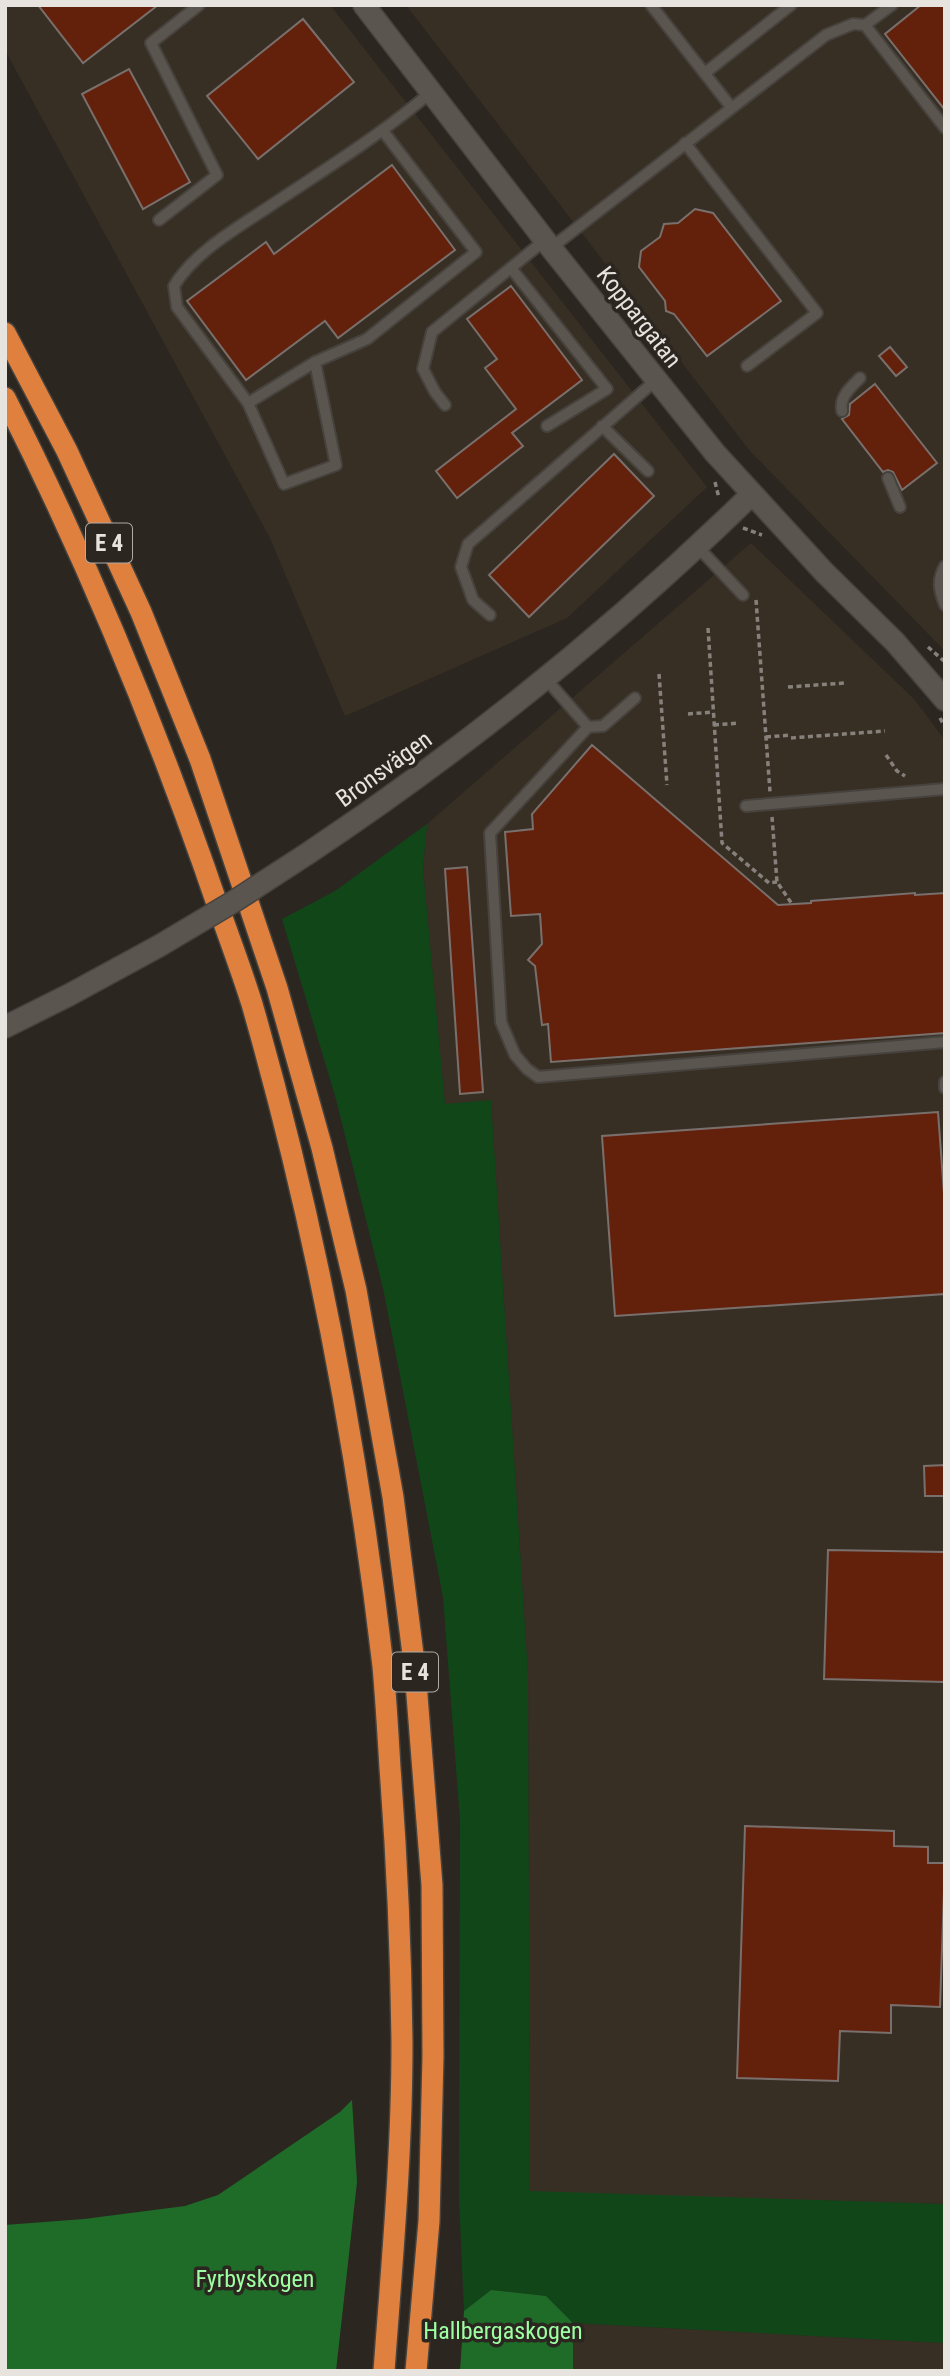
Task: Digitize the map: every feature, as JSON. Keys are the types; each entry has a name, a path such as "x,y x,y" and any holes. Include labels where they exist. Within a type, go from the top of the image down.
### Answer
{"highway":[{"name":"E 4","path":"5,333 67,451 141,612 200,759 277,988 322,1148 356,1290 393,1497 413,1657 432,1885 433,2056 429,2221 416,2371"},
{"name":"E 4","path":"5,398 112,624 183,807 251,1000 291,1156 323,1297 360,1501 383,1670 398,1886 401,2062 396,2219 384,2371"}],"street":[{"name":"Koppargatan","path":"364,5 655,381 751,495 895,642 945,700"},
{"name":"Bronsvägen","path":"5,1027 159,946 233,902 307,855 428,771 546,679 751,495"},
{"name":"Koppargatan","path":"895,642 945,678"}],"lane":[{"path":"159,220 217,175 152,43 199,5"},
{"path":"651,5 731,107"},
{"path":"705,73 791,5"},
{"path":"445,405 423,369 432,331 511,268 685,143 826,35 853,24 865,25 892,5"},
{"path":"865,25 945,128"},
{"path":"315,362 336,465 284,484 248,403 177,307 174,286 183,271 244,224 383,131 431,92"},
{"path":"248,403 315,362 367,339 477,252 383,131"},
{"path":"685,143 817,313 747,366"},
{"path":"511,268 607,389 547,426"},
{"path":"842,411 845,394 860,378"},
{"path":"490,615 474,600 461,567 468,544 655,381"},
{"path":"602,426 648,471"},
{"path":"888,478 900,507"},
{"path":"697,546 743,595"},
{"path":"945,566 939,577 939,592 945,605"},
{"path":"546,679 588,727"},
{"path":"635,698 604,726 588,727 490,833 501,1022 515,1055 527,1069 538,1077 945,1042"},
{"path":"746,806 945,789"},
{"path":"945,1082 945,1088"}],"path":[{"path":"756,597 777,882 792,904"},
{"path":"708,628 722,843 769,883 777,882"},
{"path":"922,642 945,662"},
{"path":"659,674 667,785"},
{"path":"788,687 845,683"},
{"path":"688,714 713,712"},
{"path":"714,725 739,723"},
{"path":"766,737 885,731"},
{"path":"886,755 903,776 913,776"}],"shaded area":[{"path":"5,5 330,5 707,487 567,618 345,716 270,538 5,50"},
{"path":"406,5 945,5 945,651 750,451"},
{"path":"751,543 914,699 944,739 945,2204 530,2192 528,1674 491,1100 445,1105 423,869 427,824"},
{"path":"573,2323 945,2343 945,2371 573,2371"}],"green space":[{"path":"427,824 423,869 445,1104 491,1100 528,1674 530,2191 945,2204 945,2343 573,2323 546,2296 491,2290 464,2311 459,2198 460,1820 443,1597 383,1288 336,1099 282,919 335,891"},
{"name":"Fyrbyskogen","path":"352,2100 357,2182 336,2371 5,2371 5,2225 84,2219 185,2206 218,2195 340,2112"},
{"name":"Hallbergaskogen","path":"491,2290 546,2296 573,2323 573,2371 460,2371 464,2311"}],"building":[{"path":"38,5 158,5 83,63"},
{"path":"921,5 945,5 945,110 885,34"},
{"path":"303,19 354,82 258,159 207,96"},
{"path":"129,69 190,182 143,209 82,94"},
{"path":"392,165 455,250 338,338 325,321 246,380 187,301 266,242 274,254"},
{"path":"695,209 713,213 781,301 707,356 674,314 666,311 665,301 639,267 641,251 660,237 664,224 678,223"},
{"path":"511,286 582,380 512,433 523,446 457,498 436,471 516,409 485,368 497,359 467,319"},
{"path":"890,347 907,367 896,376 879,356"},
{"path":"875,384 937,463 902,490 893,472 883,472 842,419 849,415 850,404"},
{"path":"614,454 654,496 529,617 489,575"},
{"path":"592,745 778,905 915,893 945,893 945,1033 551,1062 548,1024 542,1025 535,966 528,960 542,944 540,914 511,916 505,832 533,829 532,814"},
{"path":"467,867 483,1092 460,1094 445,869"},
{"path":"938,1112 945,1207 945,1294 615,1316 602,1136"},
{"path":"945,1465 945,1496 925,1496 924,1466"},
{"path":"828,1550 945,1552 945,1682 824,1679"},
{"path":"745,1826 894,1831 894,1846 928,1847 928,1863 945,1863 940,2007 891,2005 891,2033 840,2031 838,2081 737,2078"}]}
